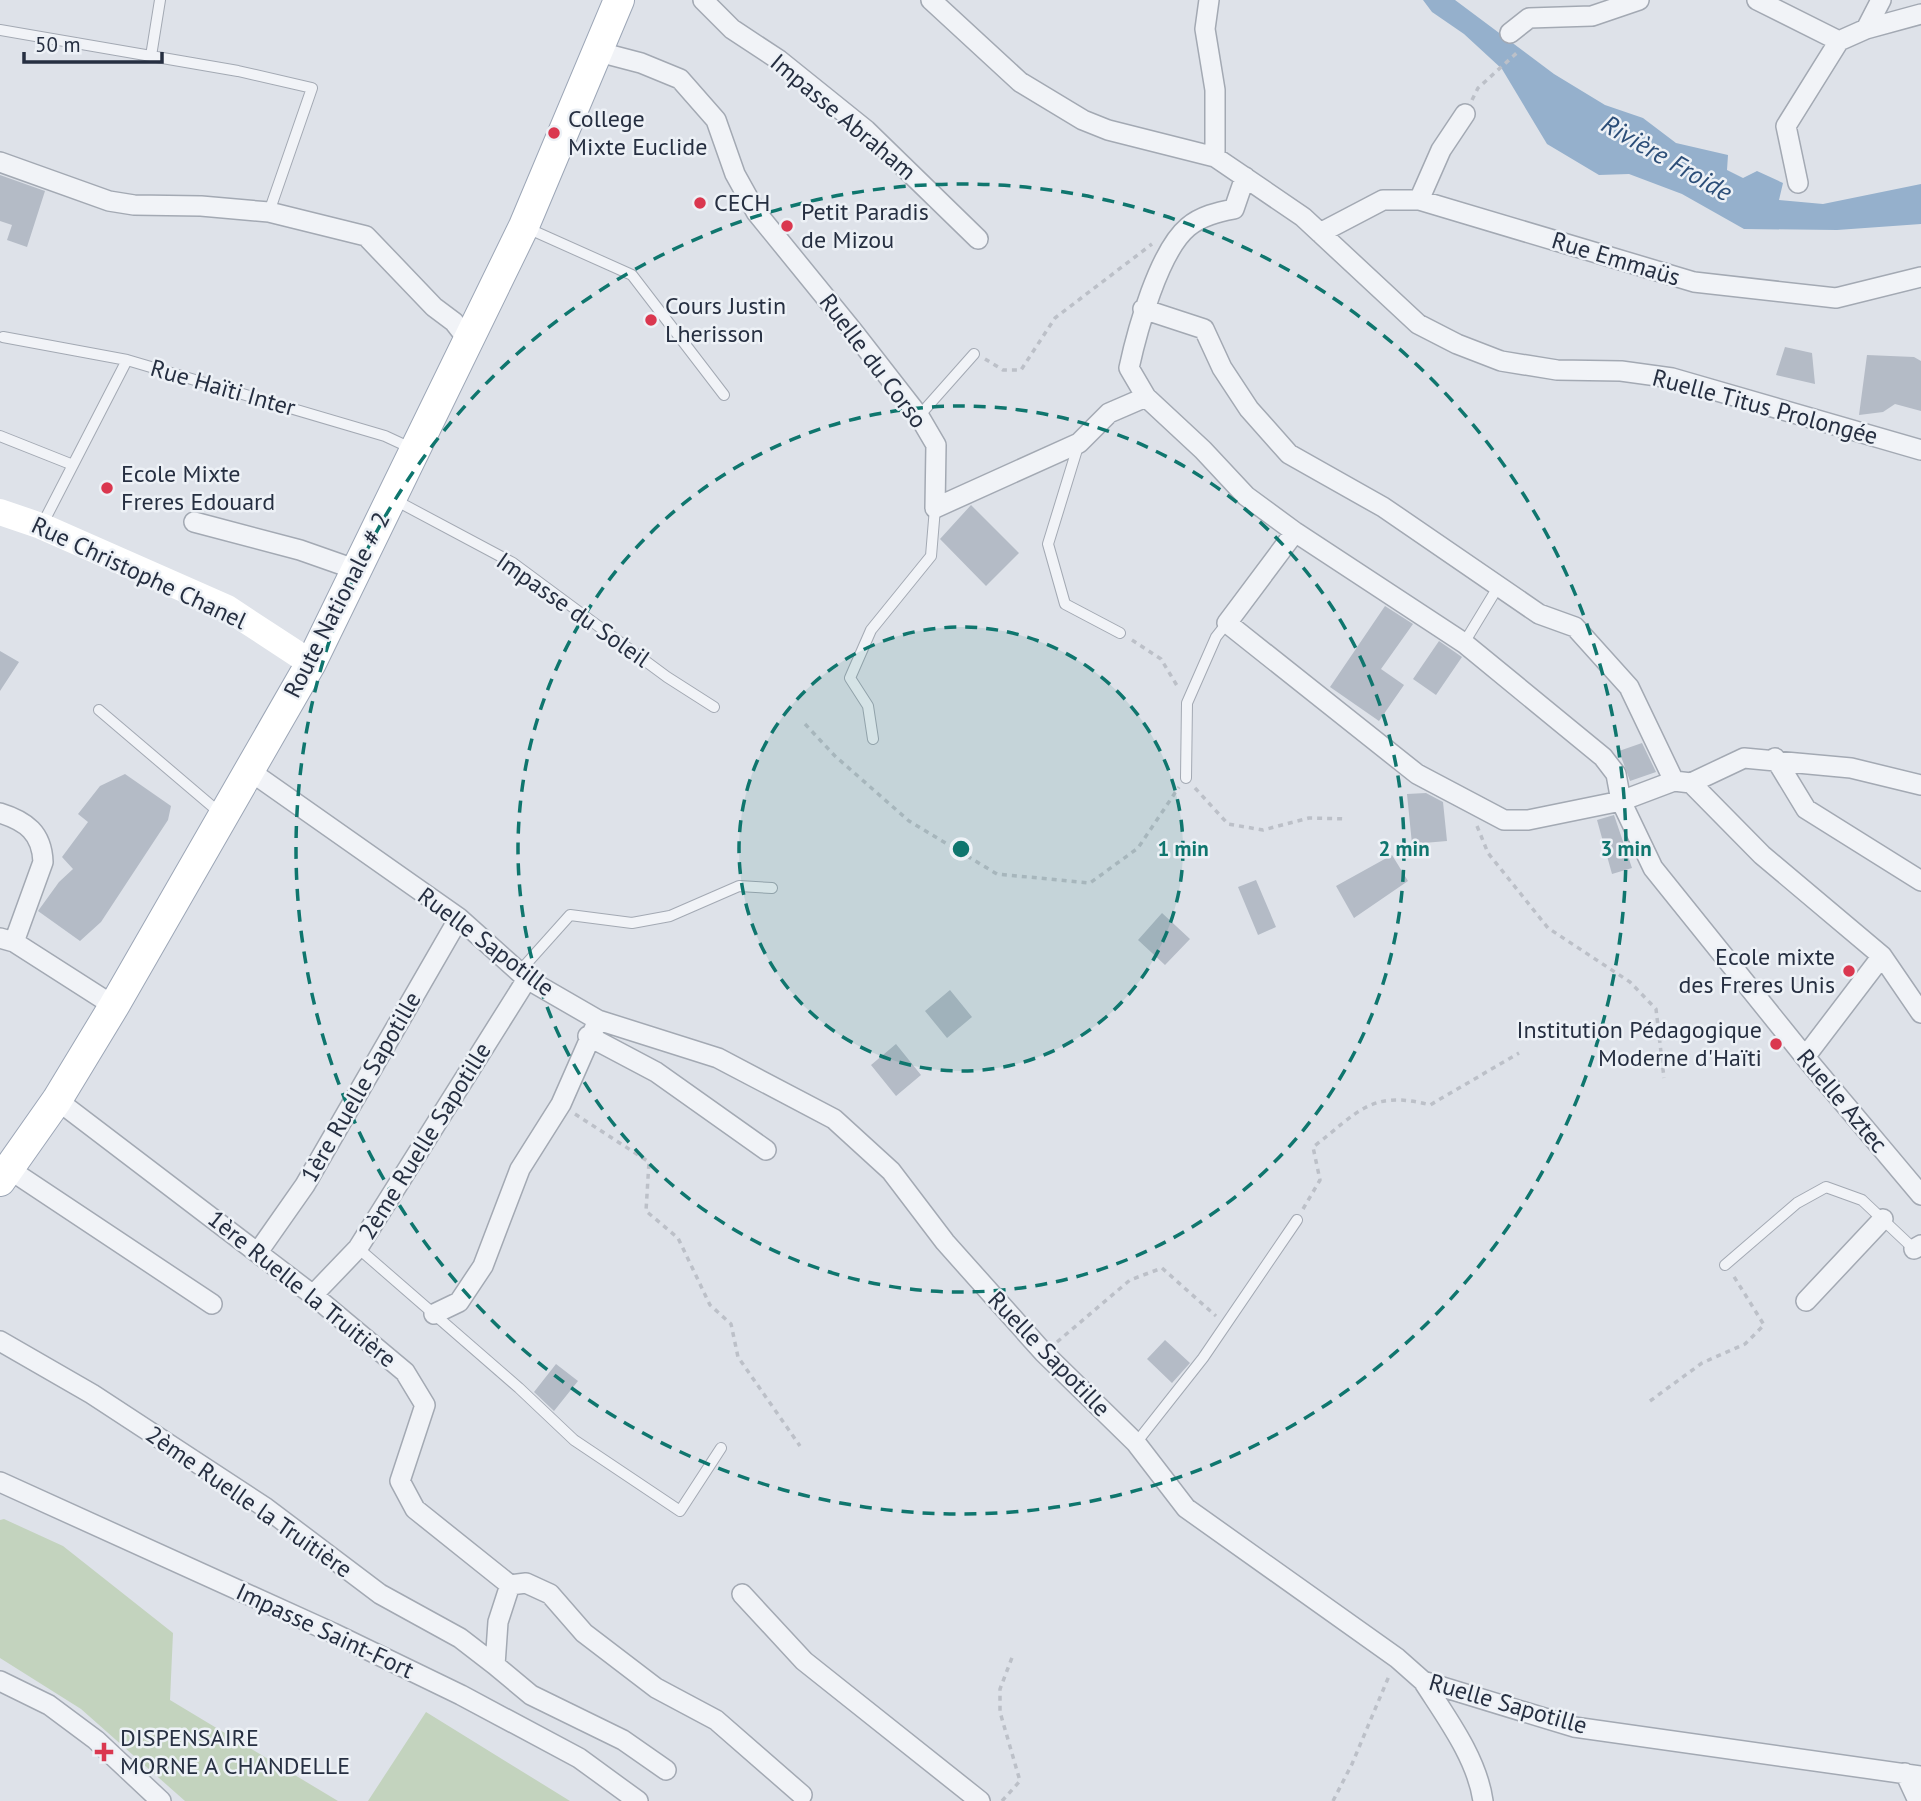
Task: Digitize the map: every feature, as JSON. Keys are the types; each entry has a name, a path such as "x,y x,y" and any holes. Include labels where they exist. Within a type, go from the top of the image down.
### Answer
{"main road":[{"name":"Route Nationale # 2","path":"7,1162 57,1100 311,663 524,226 619,0"}],"street":[{"name":"Impasse Abraham","path":"704,0 732,29 779,60 866,130 978,239"},
{"name":"Ruelle Titus Prolongée","path":"931,0 1020,82 1083,120 1108,130 1215,157 1304,217 1418,324 1457,344 1501,360 1557,370 1621,371 1672,378 1921,450"},
{"path":"1209,0 1205,29 1215,90 1215,157"},
{"path":"1516,40 1529,18 1592,16 1639,0"},
{"path":"1757,0 1839,41"},
{"path":"1866,29 1881,0"},
{"path":"1798,183 1786,126 1839,41 1866,29 1921,14"},
{"name":"Ruelle du Corso","path":"599,52 641,63 680,79 716,120 736,174 756,212 919,416 936,445 935,508"},
{"path":"1419,200 1441,150 1465,114"},
{"path":"0,162 109,201 134,205 201,206 269,212 366,236 434,307 454,321 468,340"},
{"path":"1170,238 1213,213 1234,209 1245,177"},
{"name":"Rue Emmaüs","path":"1320,233 1383,200 1419,200 1694,282 1836,298 1921,277"},
{"name":"Ruelle Aztec","path":"1170,238 1143,309 1129,368 1146,397 1203,450 1246,496 1295,532 1464,643 1603,758 1616,775 1621,801 1653,868 1805,1057 1921,1195"},
{"path":"1143,309 1203,329 1222,368 1249,409 1289,454 1383,507 1539,614 1575,627 1629,687 1682,782 1762,855 1882,956 1921,1013"},
{"path":"935,508 1079,443 1109,413 1146,397"},
{"name":"Rue Christophe Chanel","path":"0,512 41,526 226,608 311,663"},
{"path":"194,522 300,550 357,570"},
{"path":"1295,532 1227,623 1418,774 1504,820 1528,820 1621,801 1682,782 1744,758 1775,758 1851,768 1921,785"},
{"path":"1775,758 1806,809 1921,881"},
{"name":"Ruelle Sapotille","path":"247,769 459,918 523,976 593,1028 718,1058 834,1119 891,1171 945,1242 1044,1353 1136,1443 1186,1508 1397,1658 1423,1681 1574,1727 1913,1775"},
{"path":"0,813 23,821 33,829 43,851 43,862 7,940 114,1006"},
{"name":"1ère Ruelle Sapotille","path":"258,1252 304,1185 459,918"},
{"path":"1805,1057 1882,956"},
{"name":"2ème Ruelle Sapotille","path":"313,1295 358,1248 523,976"},
{"path":"434,1314 459,1302 483,1266 520,1169 561,1104 593,1028 766,1150"},
{"name":"1ère Ruelle la Truitière","path":"57,1100 258,1252 405,1372 425,1405 400,1481 415,1509 510,1585 526,1583 550,1594 584,1633 656,1688 716,1720 802,1795"},
{"path":"7,1162 212,1304"},
{"path":"1806,1301 1883,1219"},
{"name":"2ème Ruelle la Truitière","path":"0,1341 92,1394 266,1508 380,1594 460,1638 531,1695 623,1740 666,1770"},
{"name":"Impasse Saint-Fort","path":"0,1482 333,1633 461,1695 579,1758 638,1801"},
{"path":"495,1665 498,1622 510,1585"},
{"path":"742,1594 804,1661 980,1801"},
{"path":"0,1681 49,1705 96,1740 161,1801"},
{"path":"1423,1681 1451,1726 1481,1785 1483,1801"},
{"path":"1913,1775 1918,1801"}],"lane":[{"path":"151,57 160,0"},
{"path":"0,30 238,71 312,88 269,212"},
{"path":"524,226 632,275 724,395"},
{"path":"3,337 127,360"},
{"path":"919,416 974,354"},
{"name":"Rue Haïti Inter","path":"41,526 127,360 385,436 415,450"},
{"path":"0,436 74,465"},
{"path":"1079,443 1048,544 1065,604 1120,633"},
{"name":"Impasse du Soleil","path":"392,499 513,563 667,677 714,707"},
{"name":"Ruelle du Corso","path":"873,739 868,706 850,678 871,630 931,556 935,508"},
{"path":"1464,643 1498,587"},
{"path":"1186,778 1187,703 1216,637 1227,623"},
{"path":"99,710 223,816"},
{"path":"523,976 570,915 632,923 670,916 739,886 772,888"},
{"path":"1725,1265 1797,1203 1826,1187 1862,1200 1918,1247"},
{"path":"1136,1443 1225,1325 1297,1220"},
{"path":"358,1248 574,1440 680,1511 721,1448"}],"path":[{"path":"1465,114 1478,88 1497,70 1516,40"},
{"path":"974,354 1003,370 1021,370 1055,318 1170,238"},
{"path":"1120,633 1161,659 1187,703"},
{"path":"805,724 835,756 909,821 997,874 1090,883 1138,848 1186,778 1228,824 1263,830 1309,818 1347,819"},
{"path":"1467,802 1488,853 1548,928 1630,982 1657,1009 1664,1078"},
{"path":"1297,1220 1320,1180 1313,1147 1373,1102 1401,1097 1430,1105 1520,1053"},
{"path":"561,1104 649,1163 646,1211 678,1238 710,1305 732,1324 738,1357 800,1446"},
{"path":"1650,1401 1702,1363 1745,1344 1765,1325 1725,1265"},
{"path":"1044,1353 1130,1280 1162,1268 1225,1325"},
{"path":"1002,1801 1020,1781 1000,1712 1000,1689 1013,1655"},
{"path":"1332,1801 1352,1764 1397,1658"}],"green space":[{"path":"4,1519 63,1546 173,1633 170,1700 338,1801 185,1801 81,1709 0,1658 0,1520"},
{"path":"426,1712 570,1801 368,1801"}],"water":[{"name":"Rivière Froide","path":"1423,0 1455,0 1554,74 1605,105 1643,118 1676,143 1728,155 1727,170 1743,178 1757,171 1783,183 1779,200 1823,204 1921,184 1921,224 1837,230 1744,229 1682,194 1629,174 1599,175 1547,144 1502,69 1464,34 1432,12"}],"building":[{"path":"0,175 45,191 27,247 7,240 12,225 0,221"},
{"path":"1785,347 1812,353 1815,384 1776,375"},
{"path":"1867,355 1914,357 1921,361 1921,411 1895,404 1883,412 1859,415"},
{"path":"971,505 1019,553 986,586 940,539"},
{"path":"1385,606 1413,624 1381,669 1404,685 1379,721 1330,687"},
{"path":"1439,641 1462,657 1436,695 1413,679"},
{"path":"0,651 19,662 0,691"},
{"path":"1642,743 1656,772 1630,781 1619,751"},
{"path":"125,774 171,806 168,820 101,922 80,941 38,911 59,882 73,869 62,857 88,822 78,814 100,786"},
{"path":"1426,793 1443,802 1447,841 1412,844 1407,794"},
{"path":"1614,815 1632,868 1612,874 1597,820"},
{"path":"1392,855 1408,881 1354,918 1336,886"},
{"path":"1256,880 1276,927 1258,935 1238,887"},
{"path":"1162,913 1190,939 1165,965 1138,940"},
{"path":"950,990 972,1017 947,1038 925,1011"},
{"path":"896,1044 921,1075 896,1096 871,1065"},
{"path":"1165,1340 1190,1363 1172,1383 1147,1359"},
{"path":"556,1364 578,1381 554,1411 534,1392"}],"place":[{"name":"College Mixte Euclide","path":"554,133"},
{"name":"CECH","path":"700,203"},
{"name":"Petit Paradis de Mizou","path":"787,226"},
{"name":"Cours Justin Lherisson","path":"651,320"},
{"name":"Ecole Mixte Freres Edouard","path":"107,488"},
{"name":"Ecole mixte des Freres Unis","path":"1849,971"},
{"name":"Institution Pédagogique Moderne d'Haïti","path":"1776,1044"},
{"name":"DISPENSAIRE MORNE A CHANDELLE","path":"104,1752"}]}
